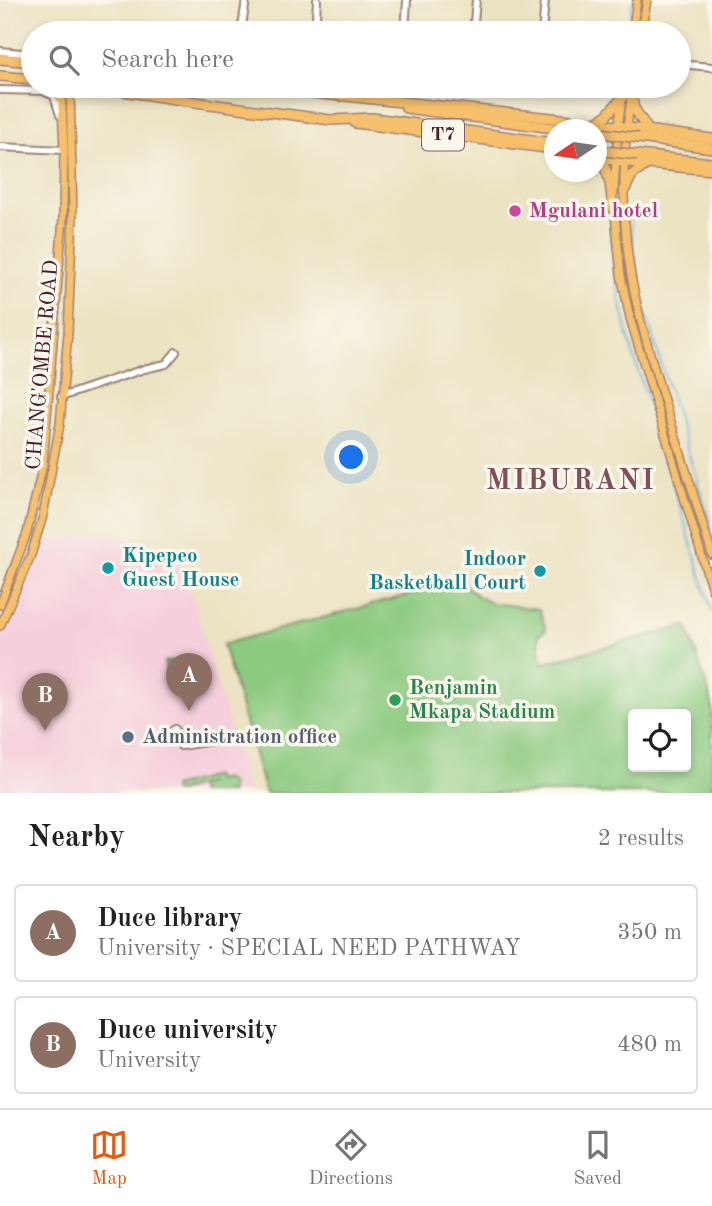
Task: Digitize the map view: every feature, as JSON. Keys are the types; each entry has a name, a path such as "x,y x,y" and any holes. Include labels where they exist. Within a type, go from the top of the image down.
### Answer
{"highway":[{"path":"0,59 21,61"},
{"path":"0,76 21,78"},
{"name":"T7","path":"164,98 544,148"},
{"name":"T7","path":"346,98 364,103 544,127"},
{"name":"T7","path":"358,98 544,123"},
{"path":"604,119 624,98"},
{"path":"631,98 648,130"},
{"name":"T7","path":"331,120 373,118 544,141"},
{"name":"T7","path":"607,129 623,127 712,139"},
{"name":"T7","path":"607,132 712,148"},
{"path":"607,151 712,163"},
{"path":"607,159 712,170"},
{"path":"624,191 632,176 648,164"},
{"path":"607,172 613,208"}],"main road":[{"path":"634,21 637,0"},
{"path":"643,21 647,0"},
{"path":"628,98 613,208 621,275 630,318 712,590"},
{"name":"CHANG'OMBE ROAD","path":"0,606 27,533 41,479 63,218 65,100"},
{"name":"CHANG'OMBE ROAD","path":"0,626 31,555 54,465 68,333 73,215 65,100"},
{"path":"621,161 627,247 639,312 712,555"}],"street":[{"path":"243,21 246,0"},
{"path":"317,0 318,21"},
{"path":"405,21 407,0"},
{"path":"474,21 476,0"},
{"path":"543,21 545,0"},
{"path":"0,51 21,53"},
{"path":"691,65 712,67"},
{"path":"0,90 21,90"},
{"path":"55,98 63,123"},
{"path":"0,147 64,150"},
{"path":"61,397 167,363 176,352"},
{"path":"162,737 176,729 181,746 188,747 224,738"}],"shaded area":[{"path":"101,532 143,541 182,562 249,793 0,793 0,627 42,542"}],"green space":[{"name":"Benjamin Mkapa Stadium","path":"461,581 477,596 491,603 539,609 546,630 538,635 542,663 687,626 712,703 712,793 265,793 223,644"},
{"path":"183,661 194,665 197,675 169,682 164,662"},
{"path":"214,776 216,781 225,779 230,783 231,793 200,793 199,787 209,783 174,793 173,787"}],"waterway":[{"path":"629,21 633,0"},
{"path":"630,212 636,267 647,318 712,530"},
{"path":"610,226 618,291 630,344 712,612"}],"place":[{"name":"Mgulani hotel","path":"515,211"},
{"name":"Kipepeo Guest House","path":"108,568"},
{"name":"Indoor Basketball Court","path":"540,571"},
{"name":"Benjamin Mkapa Stadium","path":"395,700"},
{"name":"Duce library","path":"189,711"},
{"name":"Duce university","path":"45,731"},
{"name":"Administration office","path":"128,737"}],"district":[{"name":"MIBURANI","path":"571,482"}]}
